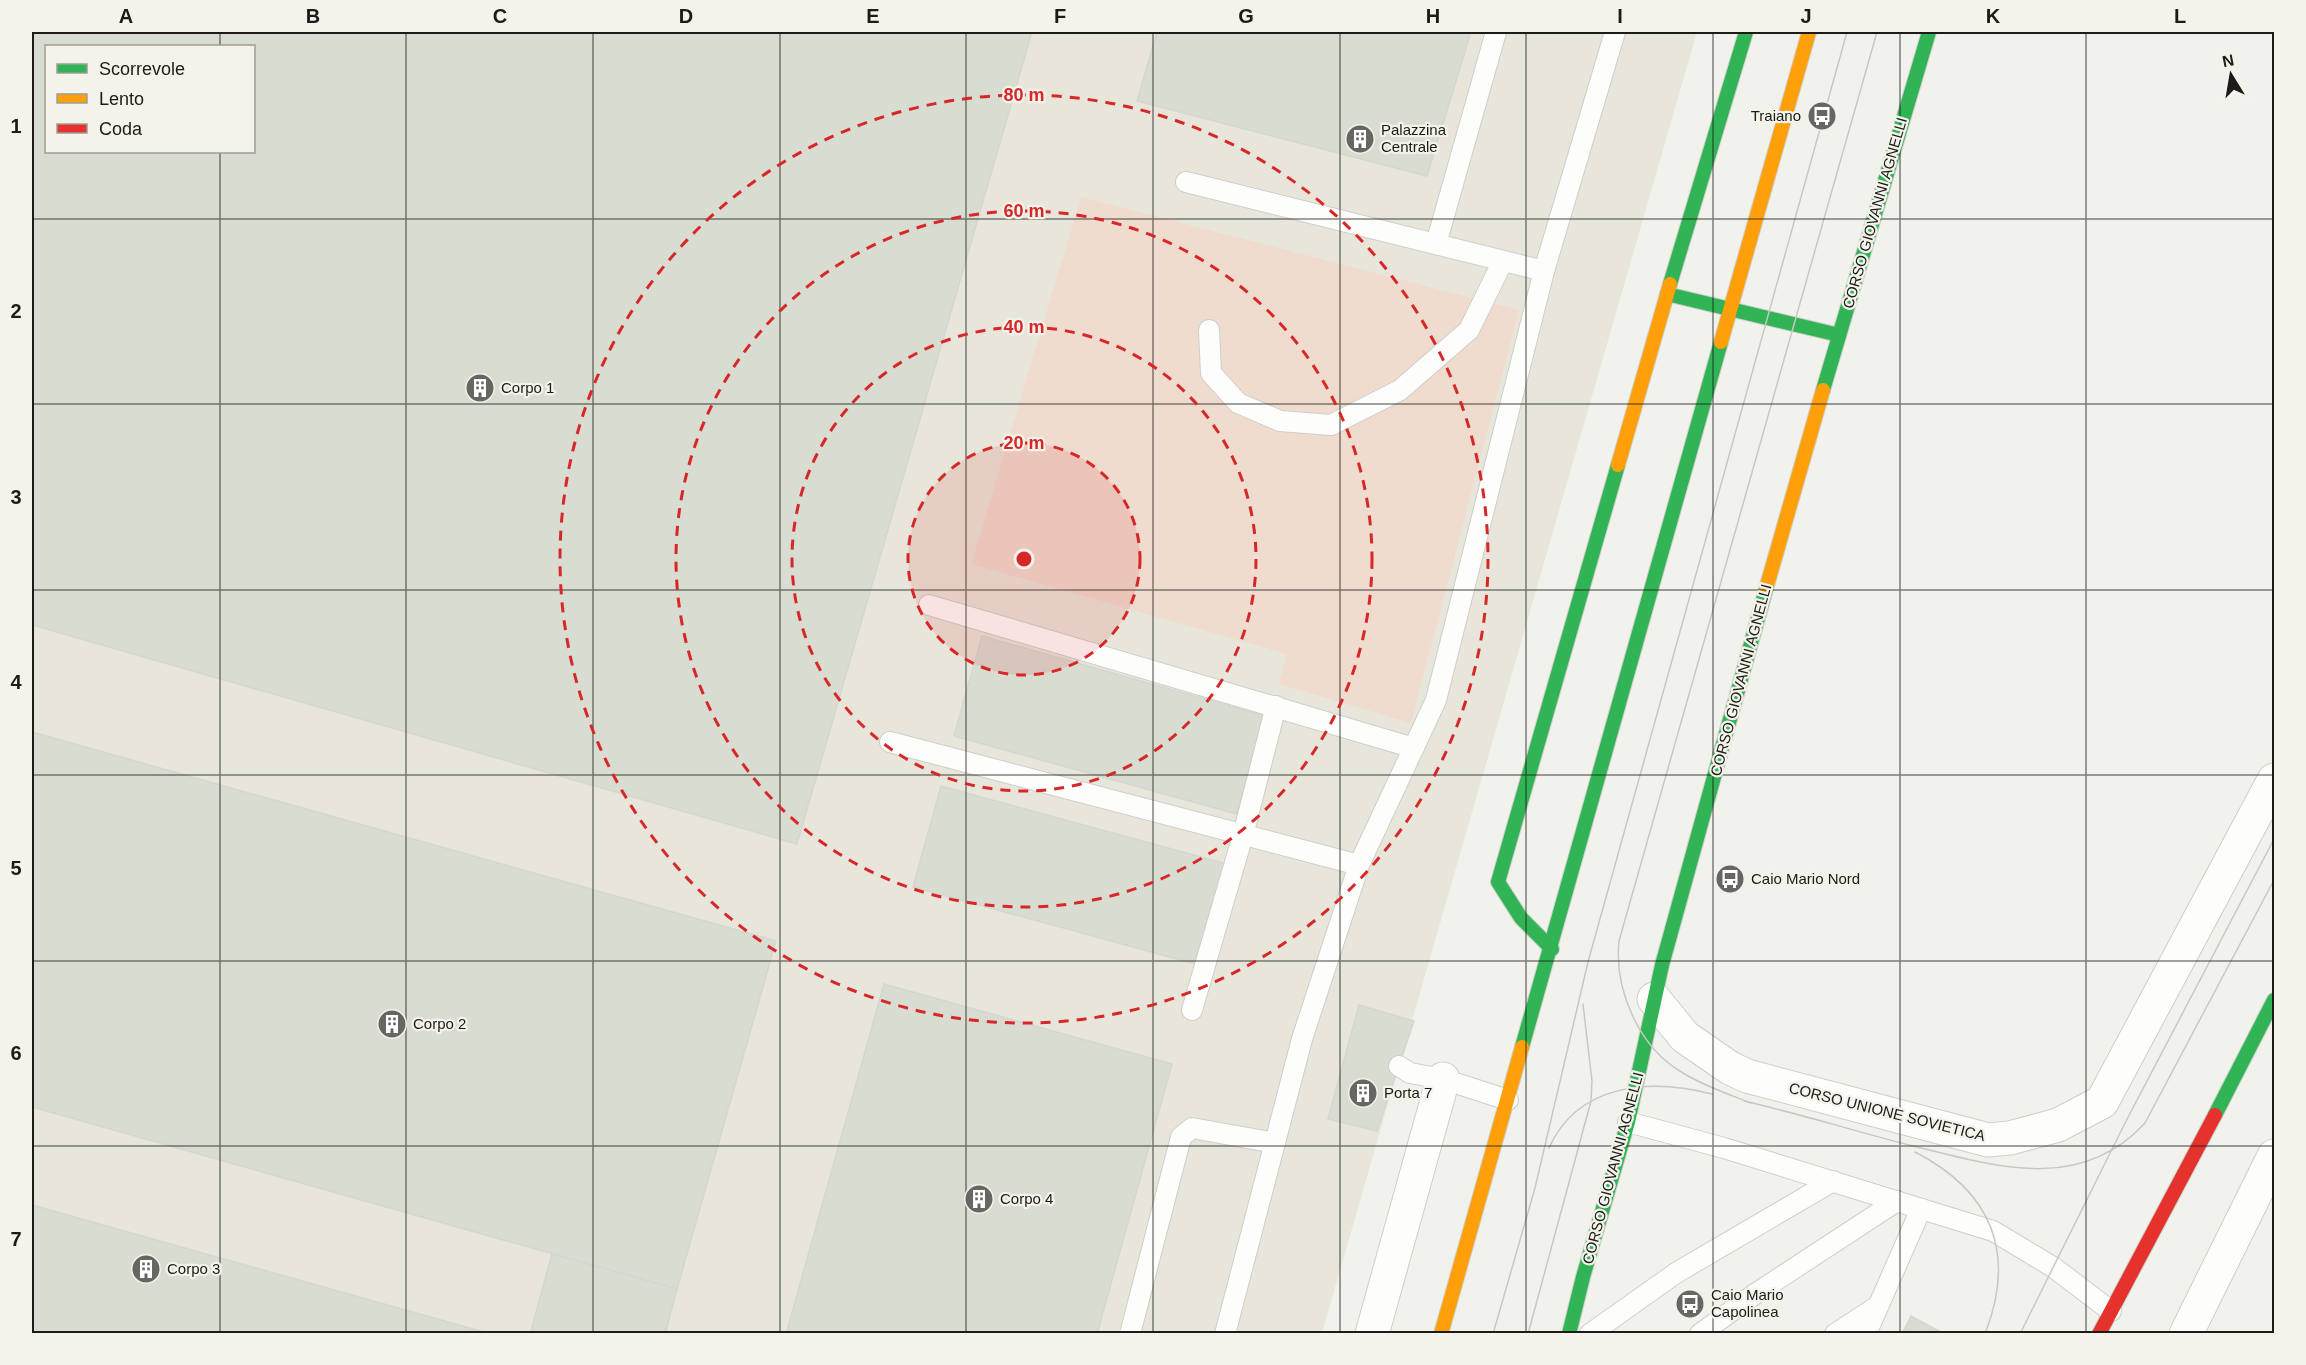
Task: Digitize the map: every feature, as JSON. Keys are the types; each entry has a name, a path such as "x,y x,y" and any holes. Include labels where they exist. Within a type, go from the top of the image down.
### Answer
{"main road":[{"path":"1551,949 1521,918 1498,882 1667,294 1746,32"},
{"path":"1441,1334 1809,32"},
{"name":"CORSO GIOVANNI AGNELLI","path":"1569,1334 1628,1122 1654,999 1795,485 1929,32"},
{"path":"1667,294 1839,335"},
{"path":"2099,1334 2172,1200 2274,1000"}],"street":[{"name":"CORSO UNIONE SOVIETICA","path":"1654,999 1685,1037 1730,1068 1747,1076 1988,1140 2010,1138 2058,1125 2102,1102 2274,780"},
{"path":"1372,1334 1443,1080"},
{"path":"2186,1334 2274,1156"}],"lane":[{"path":"1436,244 1496,32"},
{"path":"1225,1334 1302,1039 1359,865 1436,700 1544,271 1615,32"},
{"path":"1186,182 1544,271"},
{"path":"1209,330 1210,373 1238,403 1280,422 1330,425 1400,390 1469,330 1503,261"},
{"path":"928,605 1414,748"},
{"path":"1192,1010 1243,835 1276,706"},
{"path":"890,742 1359,865"},
{"path":"1399,1066 1410,1073 1443,1080 1508,1100"},
{"path":"1628,1122 1833,1181 1993,1231 2053,1267 2111,1311"},
{"path":"1130,1334 1181,1137 1192,1128 1275,1143"},
{"path":"1590,1334 1676,1273 1833,1181"},
{"path":"1700,1334 1755,1294 1898,1201"},
{"path":"1866,1334 1921,1209"},
{"path":"1835,1334 1879,1306"}],"shaded area":[{"path":"32,32 1697,32 1322,1333 32,1333"},
{"path":"1081,197 1519,310 1411,723 1279,684 1287,654 971,564"}],"building":[{"name":"Corpo 1","path":"32,32 1032,32 797,844 32,625"},
{"name":"Palazzina Centrale","path":"1157,32 1471,32 1427,176 1137,101"},
{"path":"982,636 1265,716 1237,814 954,736"},
{"name":"Corpo 2","path":"32,732 776,941 677,1289 32,1107"},
{"path":"941,786 1227,864 1199,965 913,887"},
{"name":"Corpo 4","path":"884,984 1172,1064 1097,1334 786,1334"},
{"name":"Porta 7","path":"1359,1005 1414,1021 1377,1131 1328,1119"},
{"name":"Corpo 3","path":"32,1205 491,1334 32,1334"},
{"path":"552,1254 677,1289 665,1334 530,1334"},
{"path":"1911,1316 1944,1334 1902,1334"}],"tram line":[{"path":"1493,1334 1535,1188 1588,962 1847,32"},
{"path":"1751,1103 1691,1078 1667,1062 1654,1049 1642,1033 1625,998 1621,979 1619,941 1877,32"},
{"path":"2020,1334 2125,1123 2274,839"},
{"path":"1744,1101 1974,1161 2035,1169 2064,1167 2093,1159 2120,1145 2145,1123 2274,880"},
{"path":"1528,1334 1591,1101 1592,1081 1583,1004"},
{"path":"1549,1148 1562,1126 1578,1110 1597,1098 1618,1091 1641,1087 1665,1087 1712,1094"},
{"path":"1915,1152 1941,1168 1962,1185 1979,1205 1991,1227 1997,1251 1998,1276 1994,1304 1985,1334"}],"traffic: fast":[{"path":"1670,284 1746,32"},
{"path":"1823,390 1929,32"},
{"path":"1667,294 1839,335"},
{"path":"1522,1047 1721,342"},
{"path":"1552,949 1521,918 1498,882 1618,465"},
{"path":"1569,1334 1628,1122 1662,965 1766,589"},
{"path":"2215,1115 2274,1000"}],"traffic: slow":[{"path":"1721,342 1809,32"},
{"path":"1618,465 1670,284"},
{"path":"1766,589 1823,390"},
{"path":"1441,1334 1522,1047"}],"traffic: jam":[{"path":"2099,1334 2215,1115"}],"place":[{"name":"Traiano","path":"1822,116"},
{"name":"Palazzina Centrale","path":"1360,139"},
{"name":"Corpo 1","path":"480,388"},
{"name":"Caio Mario Nord","path":"1730,879"},
{"name":"Corpo 2","path":"392,1024"},
{"name":"Porta 7","path":"1363,1093"},
{"name":"Corpo 4","path":"979,1199"},
{"name":"Corpo 3","path":"146,1269"},
{"name":"Caio Mario Capolinea","path":"1690,1304"}]}
